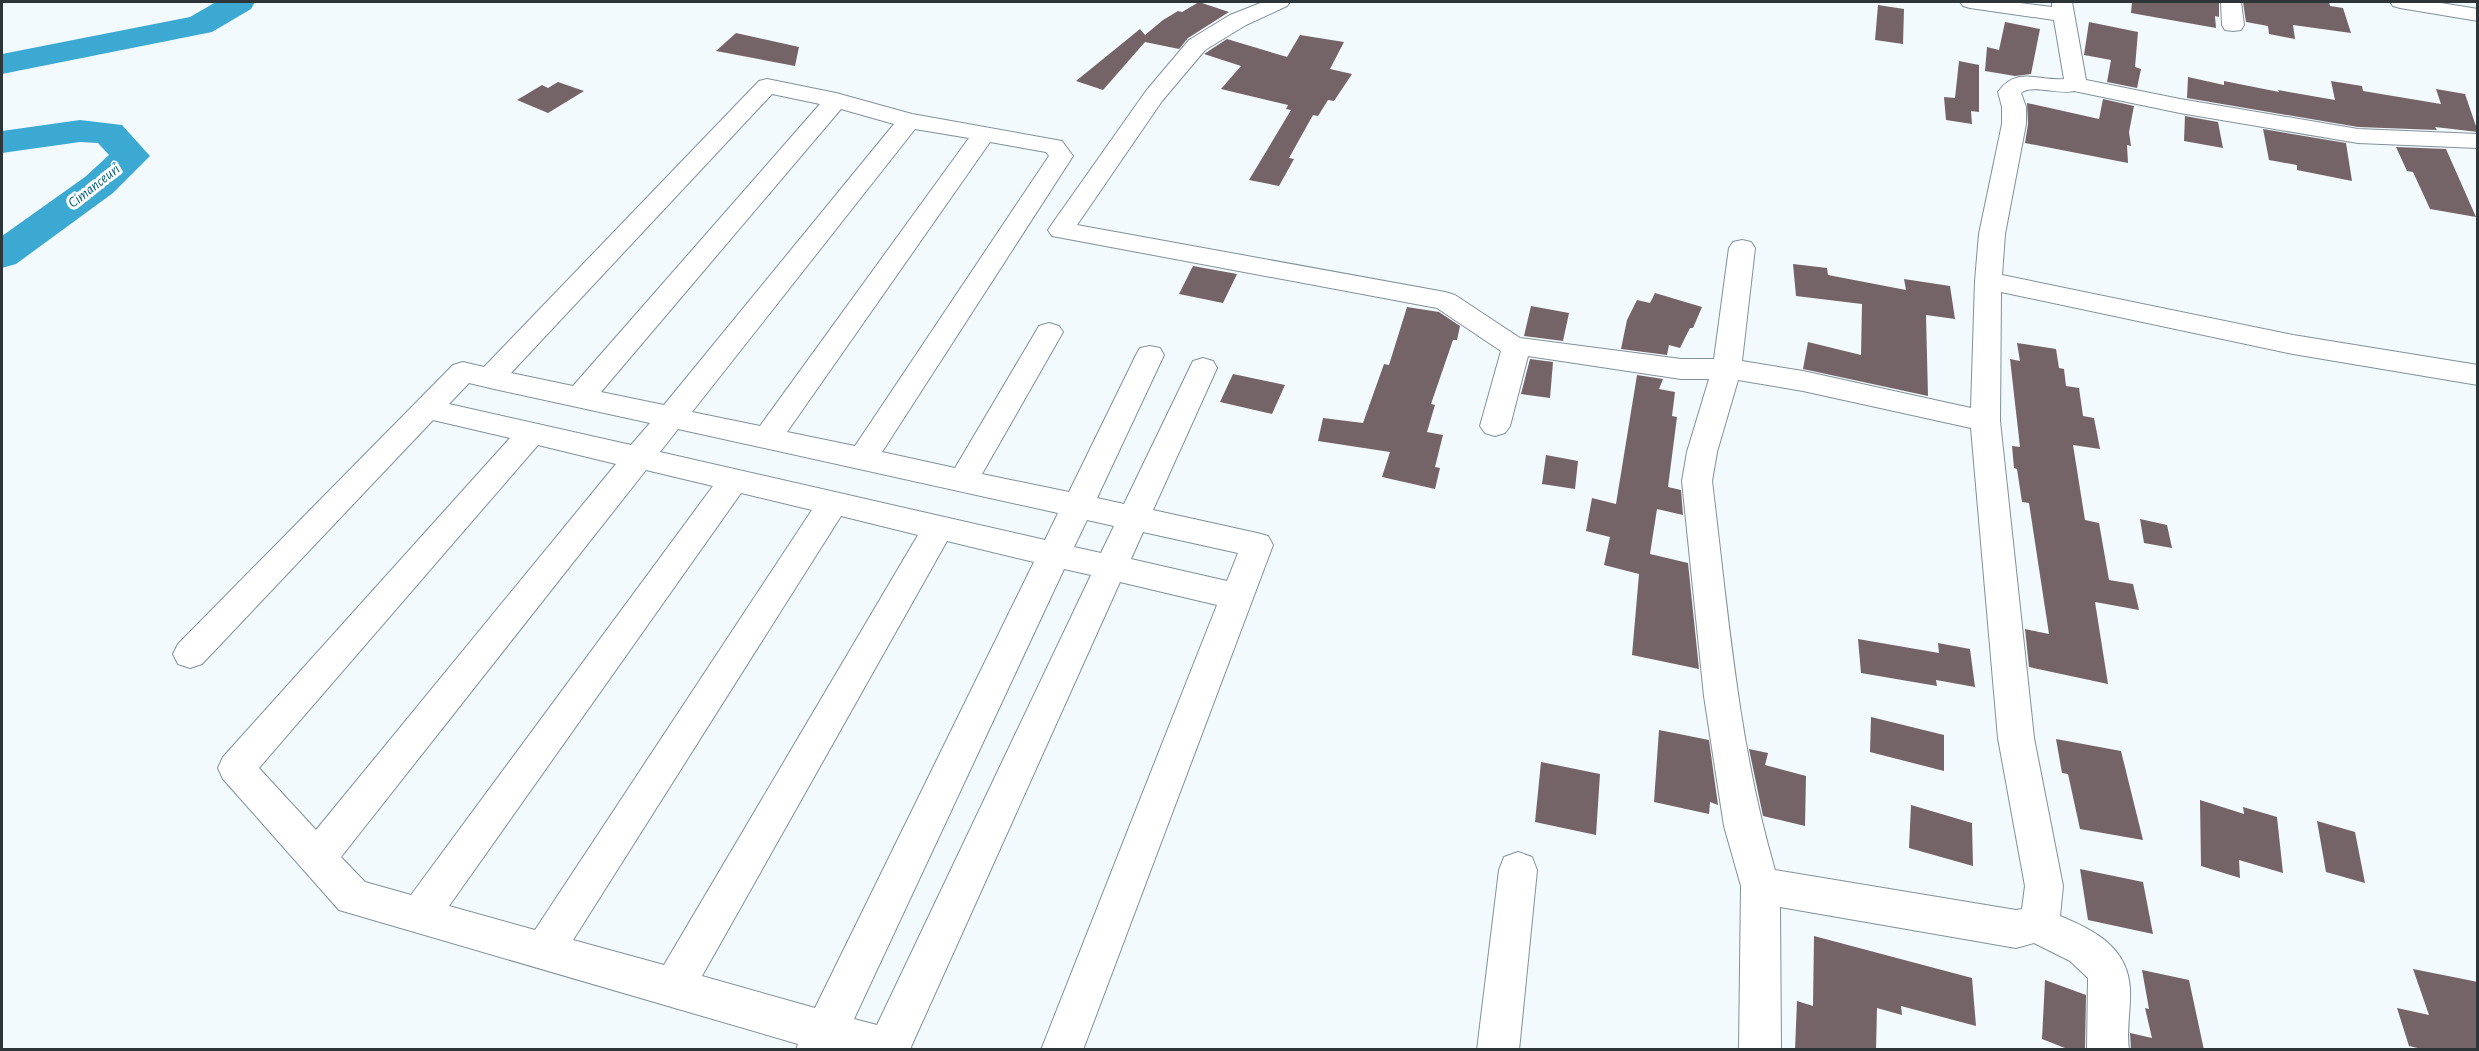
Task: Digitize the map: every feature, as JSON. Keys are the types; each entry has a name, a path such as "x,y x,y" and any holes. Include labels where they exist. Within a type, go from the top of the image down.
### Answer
{"street":[{"path":"1280,2 1231,24 1197,45 1154,96 1061,230 1445,301 1516,348 1526,346 1681,369 1726,369 1803,381 1985,421"},
{"path":"1970,2 2062,8 2074,75 2073,84"},
{"path":"2231,2 2234,25"},
{"path":"2400,2 2478,15"},
{"path":"2035,924 2041,915 2044,886 2016,738 1985,421 1988,281 1992,234 2014,124 2014,107 2009,92 2017,84 2026,82 2062,86 2073,84 2171,106 2347,134 2380,138 2432,137 2478,141"},
{"path":"490,378 767,86 836,100 909,121 1054,146 1061,156 862,459"},
{"path":"580,397 836,100"},
{"path":"317,858 909,121"},
{"path":"767,438 984,134"},
{"path":"1742,248 1726,369 1698,462 1697,481 1721,696 1743,826 1760,886 1760,1050"},
{"path":"1988,281 2258,339 2478,375"},
{"path":"963,481 1049,332"},
{"path":"1495,426 1516,348"},
{"path":"822,1040 1150,356"},
{"path":"532,433 236,768 353,897 673,988 822,1040 890,1049 1203,368"},
{"path":"190,654 463,372 1257,545 1062,1050"},
{"path":"428,409 1238,597"},
{"path":"419,916 734,480"},
{"path":"544,951 833,503"},
{"path":"673,988 939,527"},
{"path":"1498,1050 1518,870"},
{"path":"1760,886 2016,929 2035,924 2086,949 2106,967 2110,989 2106,1020 2108,1050"}],"building":[{"path":"1199,2 1229,12 1188,38 1179,49 1145,42 1103,90 1076,81 1140,29 1145,35 1163,20"},
{"path":"2132,2 2219,2 2219,17 2215,16 2216,28 2131,13"},
{"path":"2243,2 2329,2 2330,6 2343,8 2351,33 2293,25 2295,39 2269,34 2268,26 2246,22"},
{"path":"1878,5 1904,9 1903,44 1875,40"},
{"path":"2005,22 2040,29 2031,74 2015,76 1985,71 1987,47 1999,50"},
{"path":"2089,22 2138,32 2135,67 2141,69 2137,88 2107,82 2111,60 2084,55"},
{"path":"736,33 799,47 795,66 716,51"},
{"path":"1300,35 1344,42 1330,69 1352,74 1334,101 1328,100 1318,116 1313,115 1289,158 1294,159 1279,186 1249,180 1291,110 1286,109 1288,105 1221,89 1241,66 1204,54 1227,39 1287,57"},
{"path":"1959,61 1979,65 1979,112 1971,111 1972,124 1946,120 1944,97 1955,98"},
{"path":"2188,77 2224,85 2224,81 2335,100 2331,81 2362,86 2363,91 2441,104 2436,89 2465,94 2478,132 2435,127 2437,130 2358,127 2187,98"},
{"path":"558,82 584,91 548,113 517,100 542,85 548,88"},
{"path":"2103,99 2134,106 2129,132 2131,146 2127,145 2128,163 2025,143 2028,124 2027,103 2099,119"},
{"path":"2185,116 2218,122 2223,148 2184,141"},
{"path":"2263,129 2346,143 2352,181 2297,170 2297,165 2269,160"},
{"path":"2396,147 2446,149 2476,217 2430,209 2413,172 2407,171"},
{"path":"1793,264 1827,268 1828,275 1906,290 1904,279 1950,286 1955,319 1926,315 1928,396 1803,369 1808,342 1861,355 1862,304 1796,296"},
{"path":"1193,266 1237,274 1223,303 1179,294"},
{"path":"1655,293 1702,307 1693,328 1690,328 1680,348 1669,345 1667,355 1621,349 1627,320 1637,300 1650,303"},
{"path":"1531,306 1569,313 1563,341 1524,336"},
{"path":"1407,307 1439,312 1460,326 1457,340 1453,340 1431,404 1435,405 1427,432 1443,435 1435,467 1440,468 1435,489 1382,477 1390,452 1318,441 1323,418 1363,423 1384,364 1389,365"},
{"path":"2017,343 2056,349 2059,368 2064,369 2066,386 2079,388 2083,416 2094,418 2100,449 2073,445 2085,520 2099,523 2109,580 2133,584 2139,610 2095,602 2108,684 2029,667 2025,629 2049,634 2029,503 2022,502 2017,469 2014,468 2012,446 2020,447 2010,359 2020,361"},
{"path":"1530,359 1553,362 1550,398 1521,394"},
{"path":"1233,374 1285,385 1272,414 1220,402"},
{"path":"1637,375 1663,379 1659,389 1675,392 1672,416 1677,417 1668,487 1681,490 1683,515 1657,509 1650,554 1688,563 1699,669 1632,655 1639,574 1604,565 1610,537 1586,531 1592,498 1616,504"},
{"path":"1546,455 1578,461 1575,489 1542,484"},
{"path":"2140,519 2167,525 2172,548 2144,543"},
{"path":"1858,639 1939,653 1938,643 1970,649 1975,687 1936,680 1937,686 1861,673"},
{"path":"1871,717 1944,735 1944,771 1870,752"},
{"path":"1659,730 1709,740 1718,805 1710,802 1709,814 1654,802"},
{"path":"2056,739 2121,751 2143,840 2080,829 2068,774 2062,773"},
{"path":"1749,749 1768,753 1765,765 1806,776 1805,826 1763,816"},
{"path":"1541,762 1600,774 1596,835 1535,822"},
{"path":"2200,800 2244,814 2243,807 2277,817 2283,873 2239,860 2240,878 2201,866"},
{"path":"1911,805 1972,823 1973,866 1909,848"},
{"path":"2317,821 2355,832 2365,883 2326,872"},
{"path":"2080,869 2143,882 2153,934 2088,920"},
{"path":"1814,936 1972,978 1976,1026 1901,1006 1902,1015 1877,1008 1876,1050 1795,1050 1797,1001 1813,1006"},
{"path":"2413,969 2478,982 2478,1050 2426,1050 2409,1046 2397,1008 2429,1015"},
{"path":"2142,970 2189,980 2204,1050 2131,1050 2130,1033 2152,1038 2145,1008 2149,1009"},
{"path":"2045,980 2086,995 2085,1050 2070,1050 2042,1039"}],"waterway":[{"name":"Cimanceuri","path":"2,64 200,25 239,2"},
{"name":"Cimanceuri","path":"2,142 80,131 109,133 131,156 99,185 2,255"}]}
